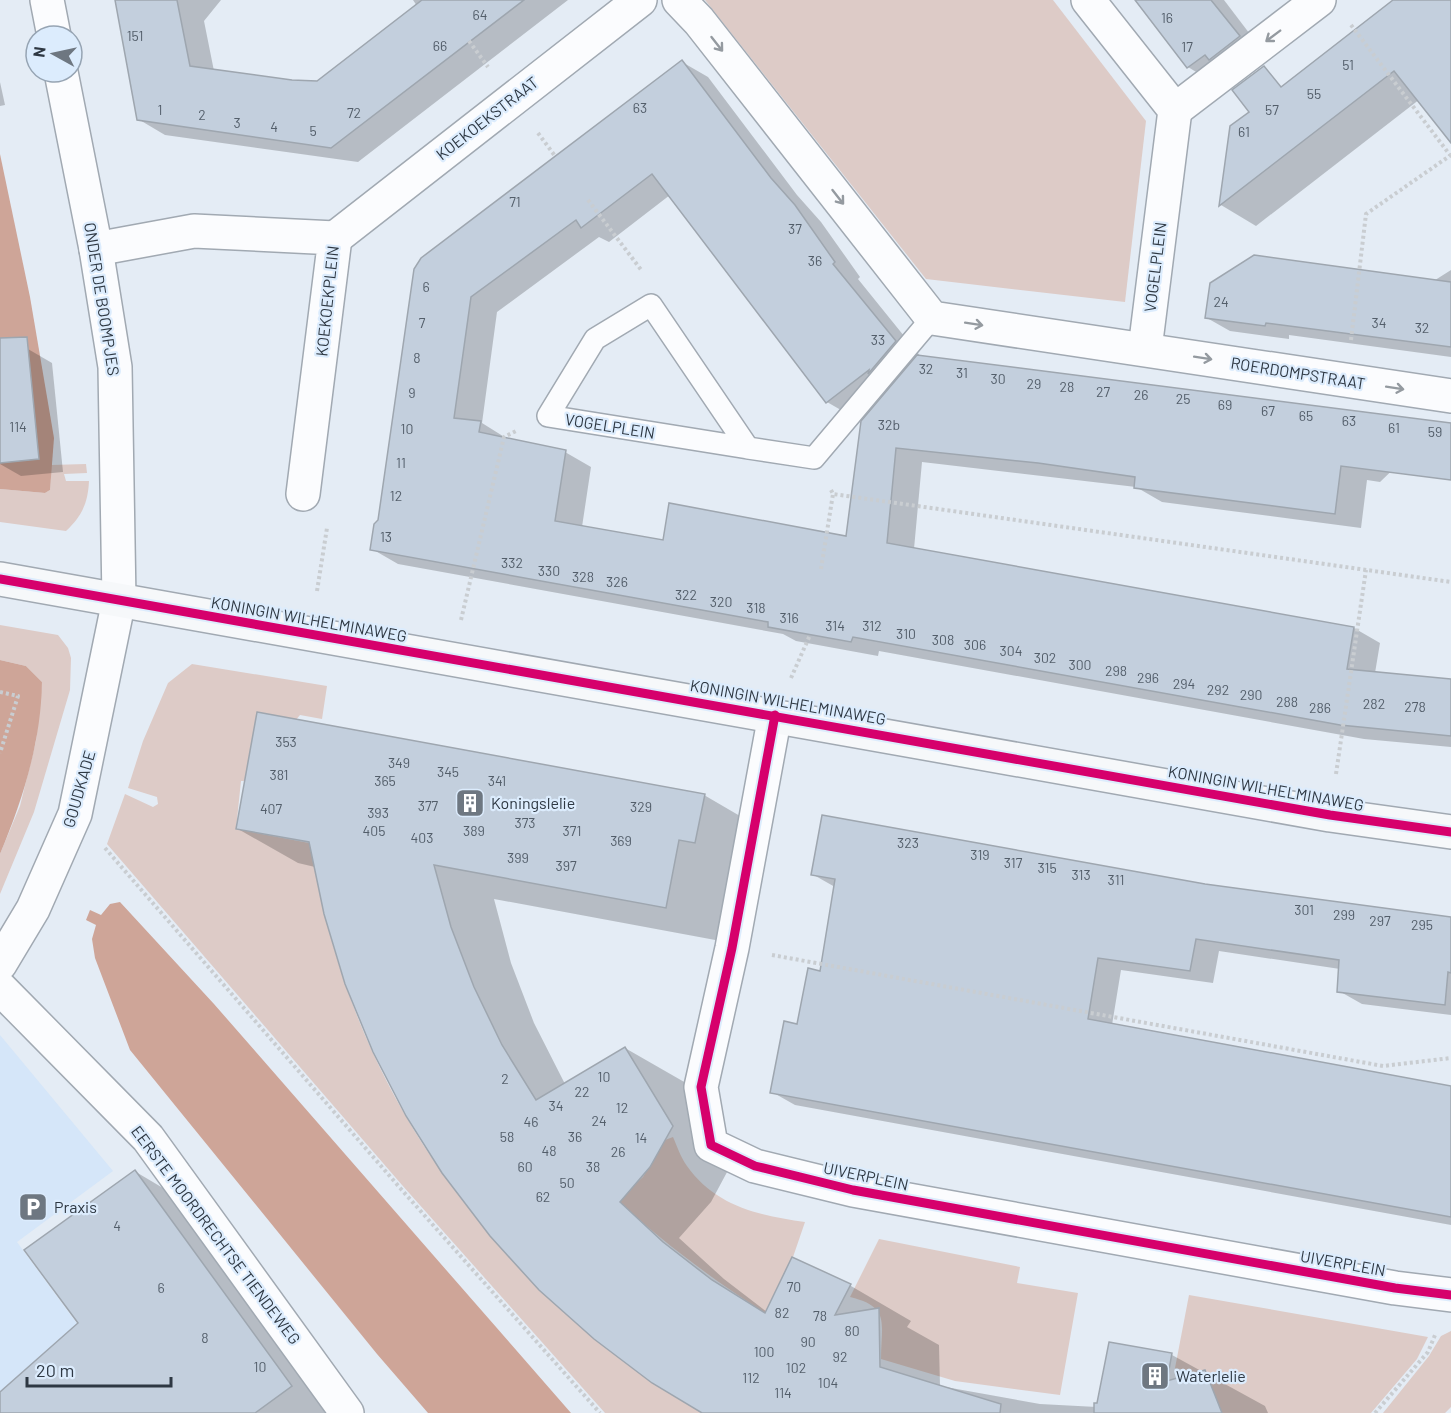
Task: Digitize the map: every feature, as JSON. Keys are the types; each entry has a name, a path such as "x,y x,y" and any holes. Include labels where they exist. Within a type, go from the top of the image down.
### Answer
{"main road":[{"name":"KONINGIN WILHELMINAWEG","path":"0,579 1330,815 1451,832"}],"street":[{"path":"47,0 52,24"},
{"name":"KOEKOEKSTRAAT","path":"335,238 640,0"},
{"path":"679,0 699,21 932,318 1145,350"},
{"path":"1088,0 1175,110 1332,8"},
{"name":"ONDER DE BOOMPJES","path":"63,84 96,249 115,367 119,600"},
{"name":"VOGELPLEIN","path":"1145,350 1175,110"},
{"name":"KOEKOEKPLEIN","path":"96,249 195,231 335,238 303,494"},
{"name":"ROERDOMPSTRAAT","path":"1145,350 1451,396"},
{"name":"GOUDKADE","path":"0,964 33,909 75,814 119,600"},
{"name":"UIVERPLEIN","path":"775,715 732,948 702,1087 711,1145 755,1166 853,1190 1395,1288 1451,1295"},
{"name":"EERSTE MOORDRECHTSE TIENDEWEG","path":"0,988 148,1138 347,1413"}],"lane":[{"path":"651,305 748,448"},
{"name":"VOGELPLEIN","path":"651,305 595,339 548,416 814,458"},
{"path":"814,458 932,318"}],"path":[{"path":"1332,8 1450,155 1366,214 1346,380"},
{"path":"588,200 646,277 651,305"},
{"path":"452,658 504,437 548,416"},
{"path":"814,458 833,494 821,569"},
{"path":"303,494 332,499 309,635"},
{"path":"833,494 1451,582"},
{"path":"1330,815 1366,570"},
{"path":"0,692 18,696 0,753"},
{"path":"75,814 401,1189 600,1413"},
{"path":"732,948 1383,1066 1451,1058"},
{"path":"1375,1413 1428,1352 1436,1333"}],"shaded area":[{"path":"705,0 1053,0 1146,121 1125,302 926,279"},
{"path":"0,154 30,297 54,438 50,490 45,493 0,489"},
{"path":"86,464 87,473 64,474 66,481 89,481 83,509 66,531 0,522 0,489 45,493 50,490 51,465"},
{"path":"0,625 58,635 68,648 71,658 70,690 34,812 0,894 0,854 20,806 36,741 42,682 26,666 0,660"},
{"path":"0,660 26,666 42,682 38,726 29,770 0,854"},
{"path":"192,664 327,686 322,719 300,715 245,781 241,781 236,829 309,843 339,966 371,1050 404,1113 442,1173 486,1229 534,1281 586,1330 642,1374 702,1413 605,1413 402,1185 107,844 125,794 153,807 158,804 157,797 128,788 143,741 168,683"},
{"path":"120,902 214,1004 571,1413 428,1413 377,1354 130,1050 95,958 92,939 96,925 86,920 90,910 101,915 110,904"},
{"name":"Praxis","path":"0,1035 113,1171 17,1242 100,1355 0,1413"},
{"path":"673,1137 685,1163 698,1180 711,1191 725,1200 755,1212 805,1222 793,1257 765,1313 689,1260 617,1200 643,1177 665,1140"},
{"path":"879,1239 1020,1267 1017,1283 1078,1293 1060,1395 955,1381 881,1359 882,1326 878,1312 863,1301 850,1297"},
{"path":"1189,1295 1428,1337 1417,1359 1371,1413 1218,1413 1213,1390 1204,1370 1201,1373 1175,1368"},
{"path":"1451,1331 1451,1407 1445,1413 1383,1413 1429,1356 1441,1336"}],"building":[{"path":"115,0 177,0 190,66 292,80 317,81 422,0 524,0 331,148 137,120"},
{"path":"1135,0 1211,0 1240,36 1209,60 1205,55 1187,68"},
{"path":"1393,0 1451,0 1451,143 1394,71 1219,206 1230,126 1249,112 1232,90 1264,66 1281,87"},
{"path":"682,60 771,178 795,205 835,262 833,264 896,341 868,374 869,370 826,403 652,174 581,228 576,220 471,297 454,418 481,421 479,432 566,450 555,521 663,540 669,503 846,536 861,421 917,355 1451,423 1451,480 1341,466 1335,514 1134,488 1135,477 1038,463 896,448 887,543 1354,627 1347,669 1451,679 1451,736 1340,725 853,637 851,642 768,627 768,622 370,550 374,524 378,520 414,269 421,258"},
{"path":"1254,255 1451,282 1451,347 1266,323 1265,326 1205,318 1210,283"},
{"path":"27,337 39,459 0,463 0,338"},
{"path":"257,712 705,794 695,843 679,840 666,908 434,865 451,927 474,987 502,1045 536,1100 625,1047 673,1126 650,1167 620,1202 663,1242 712,1280 765,1313 792,1257 851,1284 835,1315 879,1308 880,1367 1001,1404 1000,1413 702,1413 652,1383 594,1339 539,1290 490,1236 442,1173 406,1116 373,1052 345,984 324,914 309,842 236,829"},
{"path":"822,815 1205,884 1451,917 1451,973 1448,972 1445,1005 1337,992 1339,960 1196,939 1190,971 1098,958 1088,1019 1451,1086 1451,1217 770,1093 784,1021 797,1024 808,968 820,971 835,879 811,875"},
{"path":"135,1170 292,1386 255,1413 0,1413 0,1392 78,1323 24,1250"},
{"name":"Waterlelie","path":"1109,1342 1172,1353 1167,1381 1205,1370 1222,1413 1094,1413 1094,1403 1097,1403"}],"cycle path":[{"path":"0,579 1330,815 1451,832"},
{"path":"775,715 732,948 701,1087 711,1145 755,1166 853,1190 1395,1288 1451,1295"}],"place":[{"name":"Koningslelie","path":"470,803"},
{"name":"Praxis","path":"33,1207"},
{"name":"Waterlelie","path":"1155,1376"}]}
